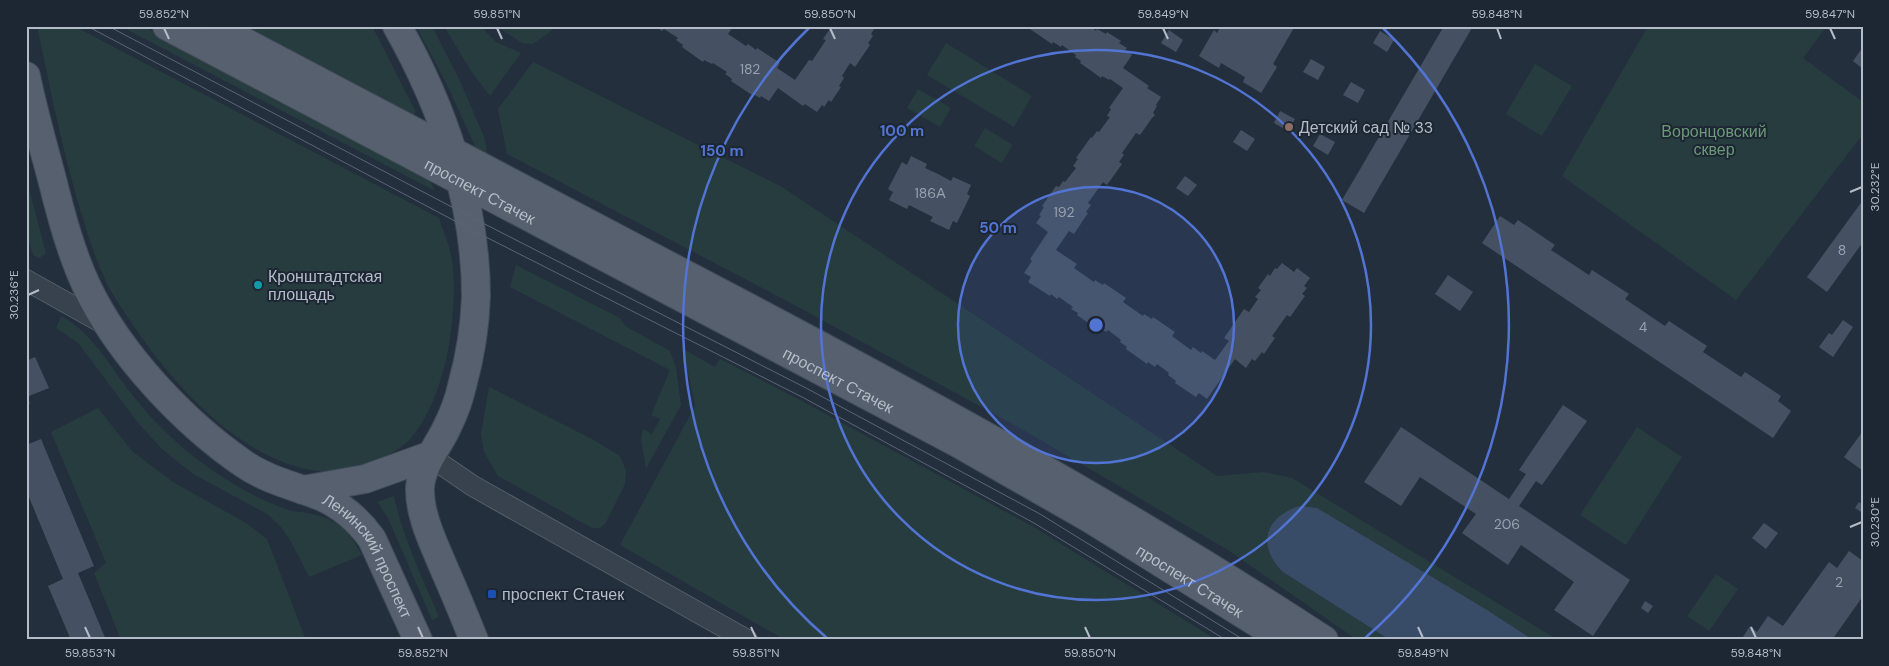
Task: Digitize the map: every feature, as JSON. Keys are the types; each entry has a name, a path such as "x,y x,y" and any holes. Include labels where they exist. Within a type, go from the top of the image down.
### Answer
{"main road":[{"name":"проспект Стачек","path":"167,26 956,442 1091,519 1286,640"},
{"name":"проспект Стачек","path":"214,26 782,324 891,384 1067,483 1324,640"},
{"path":"397,26 431,94 452,152 467,215 474,258 476,297 471,351 460,396 448,426 429,456 420,486 428,530 474,640"},
{"path":"28,97 71,248 87,287 109,326 159,388 204,434 246,466 275,481 300,490 365,479 429,456"},
{"name":"Ленинский проспект","path":"300,490 333,503 361,524 372,539 418,640"}],"street":[{"path":"26,280 109,326"},
{"path":"429,456 474,486 747,640"}],"green space":[{"path":"37,26 74,26 439,218 452,260 454,281 451,329 441,379 433,402 422,422 405,444 380,459 351,469 321,471 298,467 270,456 243,441 218,423 173,378 119,304 106,282 96,258 68,164"},
{"path":"120,26 143,26 429,179 435,191"},
{"path":"243,26 372,26 416,112 411,116"},
{"path":"416,26 432,26 460,81 484,137 488,156 480,152 475,146 448,87"},
{"path":"444,26 480,26 496,42 521,53 490,96 471,71"},
{"path":"496,26 558,26 533,44 522,43"},
{"name":"Воронцовский сквер","path":"1648,26 1827,26 1803,58 1863,102 1863,134 1736,300 1562,176"},
{"path":"946,43 1032,96 1014,127 927,75"},
{"path":"533,62 782,187 1217,476 1264,472 1292,478 1558,640 1357,640 1228,550 1018,427 798,307 507,154 498,109"},
{"path":"1535,64 1572,86 1542,136 1506,114"},
{"path":"918,89 951,108 940,127 907,108"},
{"path":"985,128 1013,145 1002,163 974,146"},
{"path":"26,178 46,254 39,258 33,255 26,231"},
{"path":"516,265 620,318 625,326 670,351 676,368 681,405 646,469 641,439 643,429 652,434 660,419 651,415 670,370 510,287"},
{"path":"61,316 73,323 93,342 142,407 160,427 190,454 221,476 259,498 289,510 321,517 336,524 348,534 362,555 309,577 281,527 267,514 193,474 163,450 139,424 78,343 56,328"},
{"path":"683,349 715,367 720,359 800,400 1032,526 1217,640 785,640 620,545 695,406"},
{"path":"489,387 592,439 620,456 626,471 625,484 605,524 600,528 592,528 498,476 484,452 481,434"},
{"path":"98,408 132,451 173,482 246,523 267,539 306,640 121,640 94,573 106,563 51,432"},
{"path":"1637,427 1682,457 1626,545 1580,515"},
{"path":"394,496 408,542 439,617 432,620 388,518 377,502"},
{"path":"1716,574 1738,589 1709,631 1687,616"}],"water":[{"path":"1300,506 1317,508 1487,610 1533,640 1390,640 1283,572 1275,562 1269,552 1267,542 1272,524 1288,511"}],"building":[{"path":"655,26 726,26 731,30 728,34 746,46 748,44 756,50 757,48 780,63 777,68 795,80 809,60 812,61 826,40 823,39 832,26 876,26 871,34 873,36 868,43 870,45 855,67 850,63 842,76 844,78 839,86 841,87 831,102 829,100 824,107 822,105 817,112 805,104 803,106 778,88 769,101 761,96 760,98 752,95 731,81 732,79 725,74 727,72 713,63 704,60 703,62 682,47 683,45 676,40 678,38 664,29 662,31"},
{"path":"1032,26 1090,26 1096,31 1097,29 1106,34 1107,32 1121,41 1119,43 1127,48 1125,50 1132,55 1123,68 1161,97 1153,113 1155,115 1140,135 1136,133 1122,153 1124,155 1119,162 1122,164 1107,185 1103,182 1088,203 1091,205 1086,212 1088,213 1074,234 1069,231 1056,250 1077,264 1074,268 1094,282 1095,280 1103,285 1104,283 1126,298 1123,302 1143,316 1144,314 1152,319 1153,317 1175,332 1172,336 1191,350 1193,347 1215,360 1229,341 1224,338 1244,309 1249,312 1258,299 1255,297 1261,290 1258,288 1268,274 1270,276 1275,268 1277,269 1282,263 1294,272 1297,268 1310,278 1304,286 1307,288 1302,294 1305,296 1290,317 1287,315 1272,336 1275,338 1264,354 1262,352 1255,361 1252,359 1246,368 1235,359 1207,399 1199,393 1196,397 1175,383 1176,381 1168,375 1169,373 1157,364 1155,367 1148,362 1147,364 1126,349 1127,347 1120,342 1121,340 1108,330 1106,332 1100,328 1098,330 1077,315 1078,313 1071,309 1073,307 1059,297 1057,299 1051,294 1050,296 1028,282 1031,277 1024,273 1032,261 1030,259 1048,232 1036,223 1041,216 1039,215 1044,207 1042,206 1056,186 1059,187 1063,181 1065,182 1076,168 1073,166 1078,159 1076,158 1091,137 1097,131 1099,132 1110,117 1107,116 1111,109 1109,108 1123,88 1110,79 1102,76 1101,78 1080,63 1081,61 1075,57 1076,55 1062,45 1061,47 1053,42 1052,44 1030,29"},
{"path":"1221,26 1295,26 1273,64 1277,67 1261,93 1243,82 1245,77 1221,63 1219,68 1199,56 1214,30 1217,33"},
{"path":"1444,26 1473,26 1364,213 1342,200"},
{"path":"1169,30 1183,40 1176,52 1161,43"},
{"path":"1380,31 1394,40 1387,52 1373,43"},
{"path":"1863,47 1863,69 1853,61"},
{"path":"1311,59 1325,67 1318,80 1303,72"},
{"path":"1351,82 1365,90 1358,103 1343,95"},
{"path":"1280,111 1295,119 1288,131 1274,123"},
{"path":"1241,130 1255,139 1247,151 1233,142"},
{"path":"1320,134 1335,142 1328,155 1313,146"},
{"path":"911,156 927,164 925,168 951,181 953,177 971,185 967,194 970,196 957,223 953,221 949,230 930,221 933,217 909,205 907,209 889,200 893,192 888,189 902,162 907,165"},
{"path":"1185,176 1197,185 1188,196 1176,188"},
{"path":"1863,200 1863,242 1827,292 1807,277"},
{"path":"1500,216 1514,225 1518,220 1555,245 1551,250 1589,275 1592,270 1629,294 1625,299 1665,326 1669,321 1707,346 1703,352 1741,377 1745,372 1781,396 1778,401 1791,411 1773,438 1482,243"},
{"path":"1448,275 1473,292 1460,311 1435,294"},
{"path":"1843,320 1853,327 1833,357 1819,347 1829,333 1832,335"},
{"path":"35,357 49,388 29,396 28,402 30,402 26,410 26,361"},
{"path":"1563,405 1587,421 1542,485 1536,481 1519,506 1630,580 1593,636 1554,610 1574,582 1521,545 1508,565 1462,533 1476,514 1420,477 1401,506 1364,482 1401,427 1509,499 1526,474 1519,470"},
{"path":"1863,431 1863,471 1844,457"},
{"path":"41,439 94,566 78,573 106,640 71,640 48,586 63,579 26,490 26,445"},
{"path":"1859,502 1863,505 1861,512 1855,508"},
{"path":"1764,523 1778,533 1766,549 1752,538"},
{"path":"1849,551 1863,561 1863,596 1832,640 1741,640 1750,626 1757,632 1768,616 1783,626 1829,562 1837,568"},
{"path":"1645,601 1653,606 1648,613 1641,608"}],"tram line":[{"path":"87,26 470,229 802,397 1034,523 1226,640"},
{"path":"108,26 467,215 806,388 1040,514 1244,640"}],"place":[{"name":"Детский сад № 33","path":"1289,127"},
{"name":"Кронштадтская площадь","path":"258,285"},
{"name":"проспект Стачек","path":"492,594"}]}
